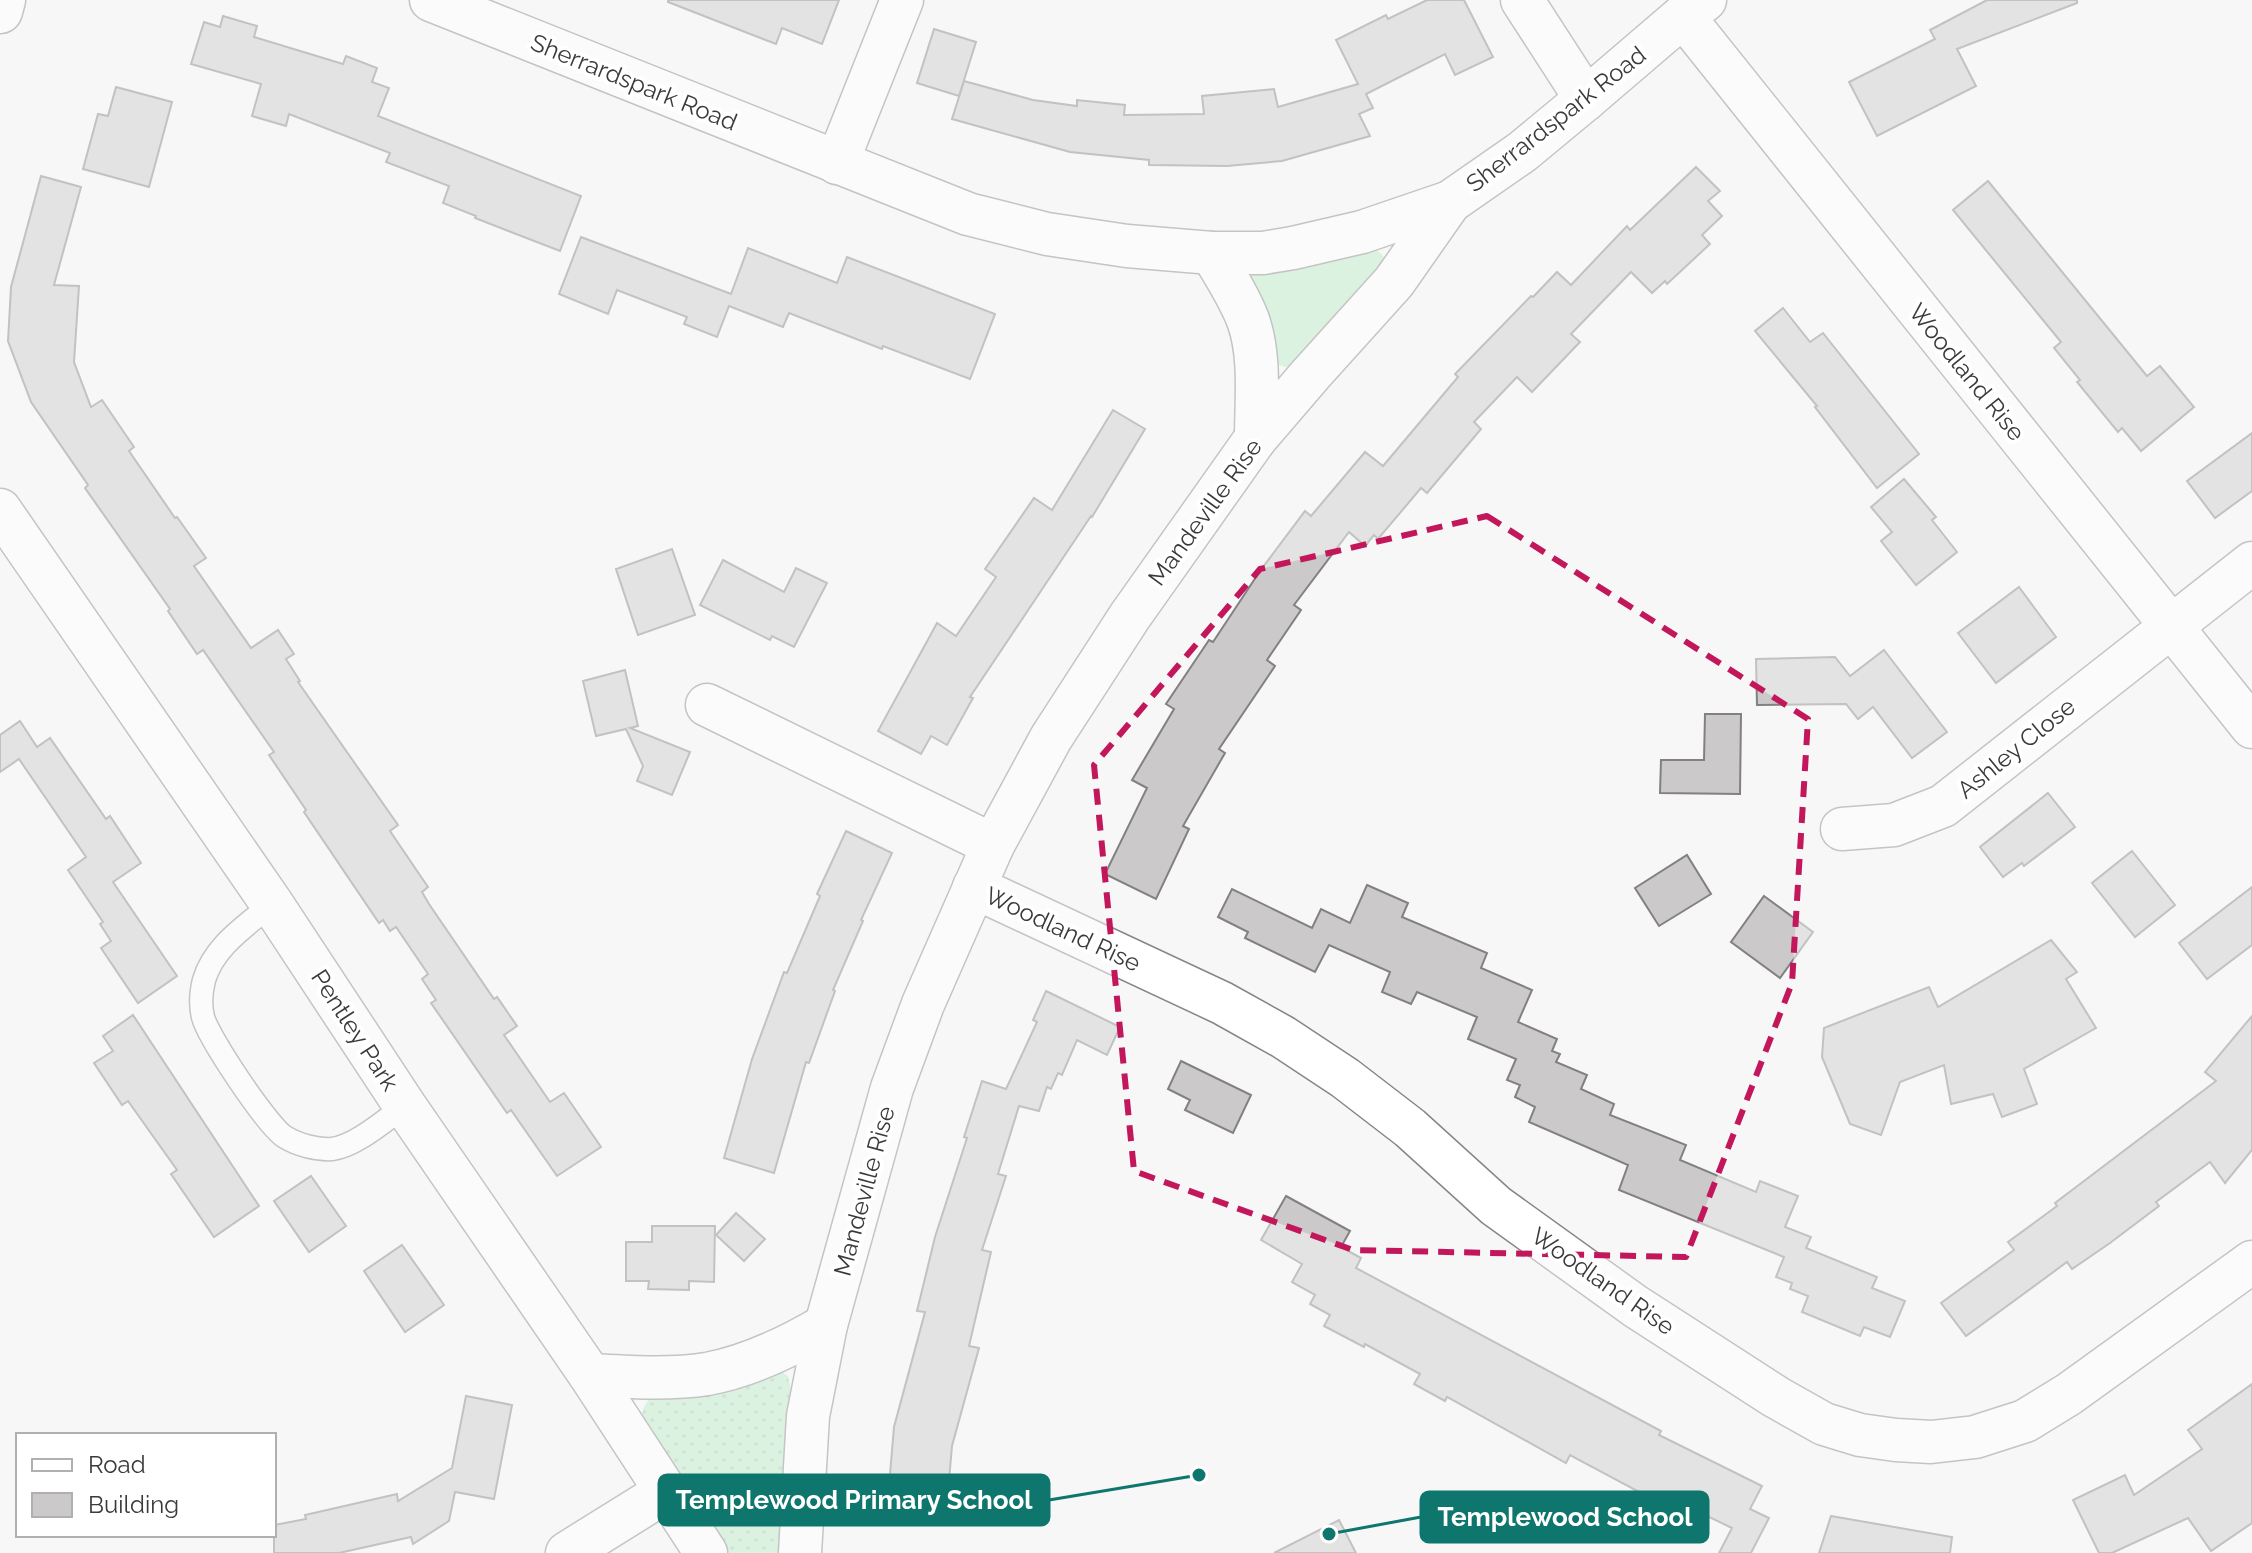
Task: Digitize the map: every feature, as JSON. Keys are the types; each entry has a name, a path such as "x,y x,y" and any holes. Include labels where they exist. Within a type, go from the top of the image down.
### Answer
{"street":[{"path":"0,11 3,0"},
{"path":"837,163 902,0"},
{"path":"1522,0 1586,99"},
{"name":"Sherrardspark Road","path":"446,3 968,214 1047,234 1127,246 1212,253 1263,253 1326,241 1450,202 1522,152 1694,8"},
{"name":"Woodland Rise","path":"1694,8 2252,727"},
{"name":"Mandeville Rise","path":"800,1553 808,1416 826,1325 892,1088 923,1004 993,845 1059,726 1130,616 1256,438 1394,282 1450,202"},
{"path":"1212,253 1247,319 1253,339 1256,438"},
{"name":"Pentley Park","path":"0,510 272,904 405,1106 590,1375 706,1553"},
{"name":"Ashley Close","path":"1842,829 1894,825 1943,806 2252,563"},
{"path":"707,705 993,845"},
{"name":"Woodland Rise","path":"974,887 1222,1003 1283,1037 1345,1078 1410,1128 1496,1206 1635,1306 1776,1397 1824,1424 1860,1435 1931,1442 1975,1437 2025,1421 2069,1394 2252,1262"},
{"path":"590,1375 665,1377 706,1374 750,1363 791,1346 826,1325"},
{"path":"567,1553 665,1492"}],"lane":[{"path":"272,904 226,943 211,963 201,999 203,1017 213,1039 270,1124 285,1137 308,1147 330,1149 348,1145 405,1106"}],"highlighted area":[{"path":"1487,516 1808,719 1792,983 1686,1257 1353,1250 1134,1171 1094,765 1260,569"}],"green space":[{"path":"1364,246 1379,252 1387,265 1300,366 1284,367 1273,362 1249,284 1252,274 1264,266"},
{"path":"780,1371 788,1376 791,1391 785,1553 729,1553 644,1428 643,1409 650,1398"}],"building":[{"path":"668,0 839,0 822,44 782,28 776,44"},
{"path":"1427,0 1464,0 1493,57 1455,75 1445,54 1366,94 1373,108 1359,114 1370,136 1282,161 1227,166 1149,165 1149,160 1070,152 952,119 964,81 1033,100 1077,106 1077,100 1125,105 1124,115 1204,114 1202,96 1274,89 1278,107 1358,84 1336,40 1386,15 1388,19"},
{"path":"1987,0 2077,0 2077,3 1957,49 1976,86 1877,136 1849,82 1935,39 1930,30"},
{"path":"223,16 257,26 254,37 343,64 346,56 377,68 372,82 389,88 378,116 581,196 560,251 443,203 449,186 386,162 390,153 289,114 286,126 252,116 261,84 191,64 204,22 220,27"},
{"path":"934,29 976,42 959,96 917,83"},
{"path":"116,87 172,102 149,187 83,169 98,114 108,116"},
{"path":"1696,167 1720,191 1708,201 1722,216 1702,235 1710,244 1667,284 1665,281 1652,293 1631,272 1571,334 1580,342 1532,392 1517,377 1474,422 1481,429 1427,493 1421,488 1378,539 1374,535 1365,546 1349,532 1294,605 1301,610 1267,660 1275,666 1219,749 1225,753 1183,826 1189,829 1156,899 1105,874 1147,788 1132,780 1174,709 1166,704 1209,640 1213,642 1305,511 1311,516 1365,452 1383,466 1458,377 1455,374 1531,296 1557,272 1571,285 1627,226 1630,230"},
{"path":"41,176 81,187 54,285 79,286 74,362 91,407 102,400 134,447 129,451 206,558 194,566 251,648 278,630 294,654 286,659 298,682 398,825 390,831 428,887 422,892 429,904 494,999 497,997 517,1026 504,1035 550,1102 564,1093 601,1147 557,1176 511,1110 507,1113 431,1003 436,1000 422,979 428,974 396,927 390,931 383,920 379,923 269,755 274,752 203,650 197,654 31,402 8,341 11,287"},
{"path":"1988,181 2147,376 2160,366 2194,407 2141,451 2122,428 2118,432 2077,382 2080,380 2054,348 2061,342 1953,210"},
{"path":"581,237 731,294 748,248 837,283 847,257 995,314 970,379 789,313 783,327 729,306 717,337 684,324 687,317 617,290 608,314 559,294"},
{"path":"1783,308 1810,342 1823,333 1919,454 1877,488 1817,406 1755,331"},
{"path":"1113,410 1145,429 1092,517 970,697 973,698 947,745 931,736 921,754 878,731 937,623 956,636 996,577 985,569 1034,498 1052,510"},
{"path":"2252,433 2252,491 2215,518 2187,481"},
{"path":"1904,479 1936,517 1932,520 1957,552 1916,585 1881,541 1892,532 1871,507"},
{"path":"672,549 695,615 638,635 616,569"},
{"path":"723,560 784,592 796,568 827,583 794,647 772,636 770,640 700,605"},
{"path":"2019,587 2056,637 1996,683 1958,633"},
{"path":"1884,650 1947,732 1912,758 1873,707 1858,719 1846,704 1757,705 1756,659 1835,657 1850,676"},
{"path":"625,670 638,726 630,728 690,752 672,795 637,781 643,766 626,729 596,736 583,681"},
{"path":"1705,714 1741,714 1740,794 1660,793 1661,760 1704,760"},
{"path":"20,721 37,747 50,738 106,819 110,816 141,863 113,882 177,976 138,1003 101,948 111,941 100,924 103,922 68,870 86,857 19,759 0,772 0,735"},
{"path":"2048,793 2075,827 2024,866 2022,863 2003,877 1980,847"},
{"path":"846,831 892,853 861,920 809,1063 806,1062 774,1173 724,1158 752,1059 784,972 787,973 820,896 817,894"},
{"path":"2132,851 2175,905 2135,937 2092,883"},
{"path":"1687,855 1711,894 1659,926 1635,888"},
{"path":"1367,885 1408,903 1402,917 1487,953 1481,968 1532,990 1518,1022 1557,1039 1552,1051 1560,1054 1556,1062 1587,1075 1581,1089 1614,1104 1610,1115 1686,1145 1680,1160 1756,1192 1760,1181 1798,1196 1785,1227 1811,1237 1806,1248 1877,1277 1872,1288 1905,1301 1890,1337 1864,1327 1860,1336 1802,1312 1808,1296 1790,1289 1792,1283 1776,1277 1784,1257 1619,1190 1628,1165 1529,1122 1535,1107 1515,1097 1520,1085 1507,1080 1516,1059 1468,1039 1477,1017 1417,992 1411,1004 1382,992 1390,972 1329,945 1315,972 1245,938 1248,932 1218,917 1232,889 1312,928 1321,909 1350,923"},
{"path":"2252,887 2252,945 2207,979 2179,943"},
{"path":"1764,896 1813,932 1780,978 1731,942"},
{"path":"2051,940 2077,972 2066,979 2096,1028 2024,1069 2037,1104 2002,1117 1993,1094 1951,1104 1944,1065 1900,1082 1881,1135 1850,1124 1822,1057 1824,1028 1929,987 1938,1007"},
{"path":"1046,991 1120,1027 1107,1055 1077,1040 1062,1075 1058,1073 1051,1089 1047,1087 1039,1111 1019,1106 998,1174 1006,1176 982,1250 991,1252 969,1346 979,1348 952,1446 946,1515 887,1510 894,1427 925,1312 917,1311 935,1237 967,1138 964,1137 982,1081 1006,1089 1037,1022 1033,1020"},
{"path":"133,1015 259,1206 214,1237 171,1174 177,1170 128,1101 122,1105 94,1063 113,1051 103,1036"},
{"path":"2252,1016 2252,1150 2225,1183 2210,1162 2156,1202 2159,1206 2110,1243 2072,1269 2067,1262 1966,1336 1941,1303 2014,1250 2008,1242 2057,1206 2055,1203 2216,1081 2205,1072"},
{"path":"1181,1061 1251,1095 1233,1133 1185,1110 1190,1100 1168,1089"},
{"path":"311,1176 346,1226 309,1252 274,1201"},
{"path":"1286,1196 1350,1231 1341,1247 1361,1258 1356,1268 1661,1431 1659,1435 1762,1486 1750,1509 1769,1518 1751,1553 1719,1553 1732,1528 1674,1500 1669,1508 1570,1455 1566,1463 1447,1397 1445,1401 1414,1384 1420,1374 1324,1326 1330,1315 1310,1304 1315,1295 1292,1282 1302,1264 1261,1240"},
{"path":"736,1213 765,1239 744,1261 716,1235"},
{"path":"652,1226 715,1226 714,1282 689,1281 689,1290 648,1289 649,1281 626,1281 626,1242 652,1242"},
{"path":"402,1245 444,1305 405,1332 364,1271"},
{"path":"2252,1384 2252,1523 2211,1551 2188,1518 2112,1553 2099,1553 2073,1500 2125,1475 2134,1495 2202,1449 2188,1430"},
{"path":"466,1396 512,1405 494,1499 455,1492 449,1521 413,1544 411,1537 339,1553 274,1553 276,1525 397,1494 398,1501 452,1468"},
{"path":"1831,1516 1952,1537 1950,1553 1819,1553"},
{"path":"1339,1520 1356,1553 1274,1553"}],"place":[{"name":"Templewood Primary School","path":"1199,1475"},
{"name":"Templewood School","path":"1329,1534"}]}
